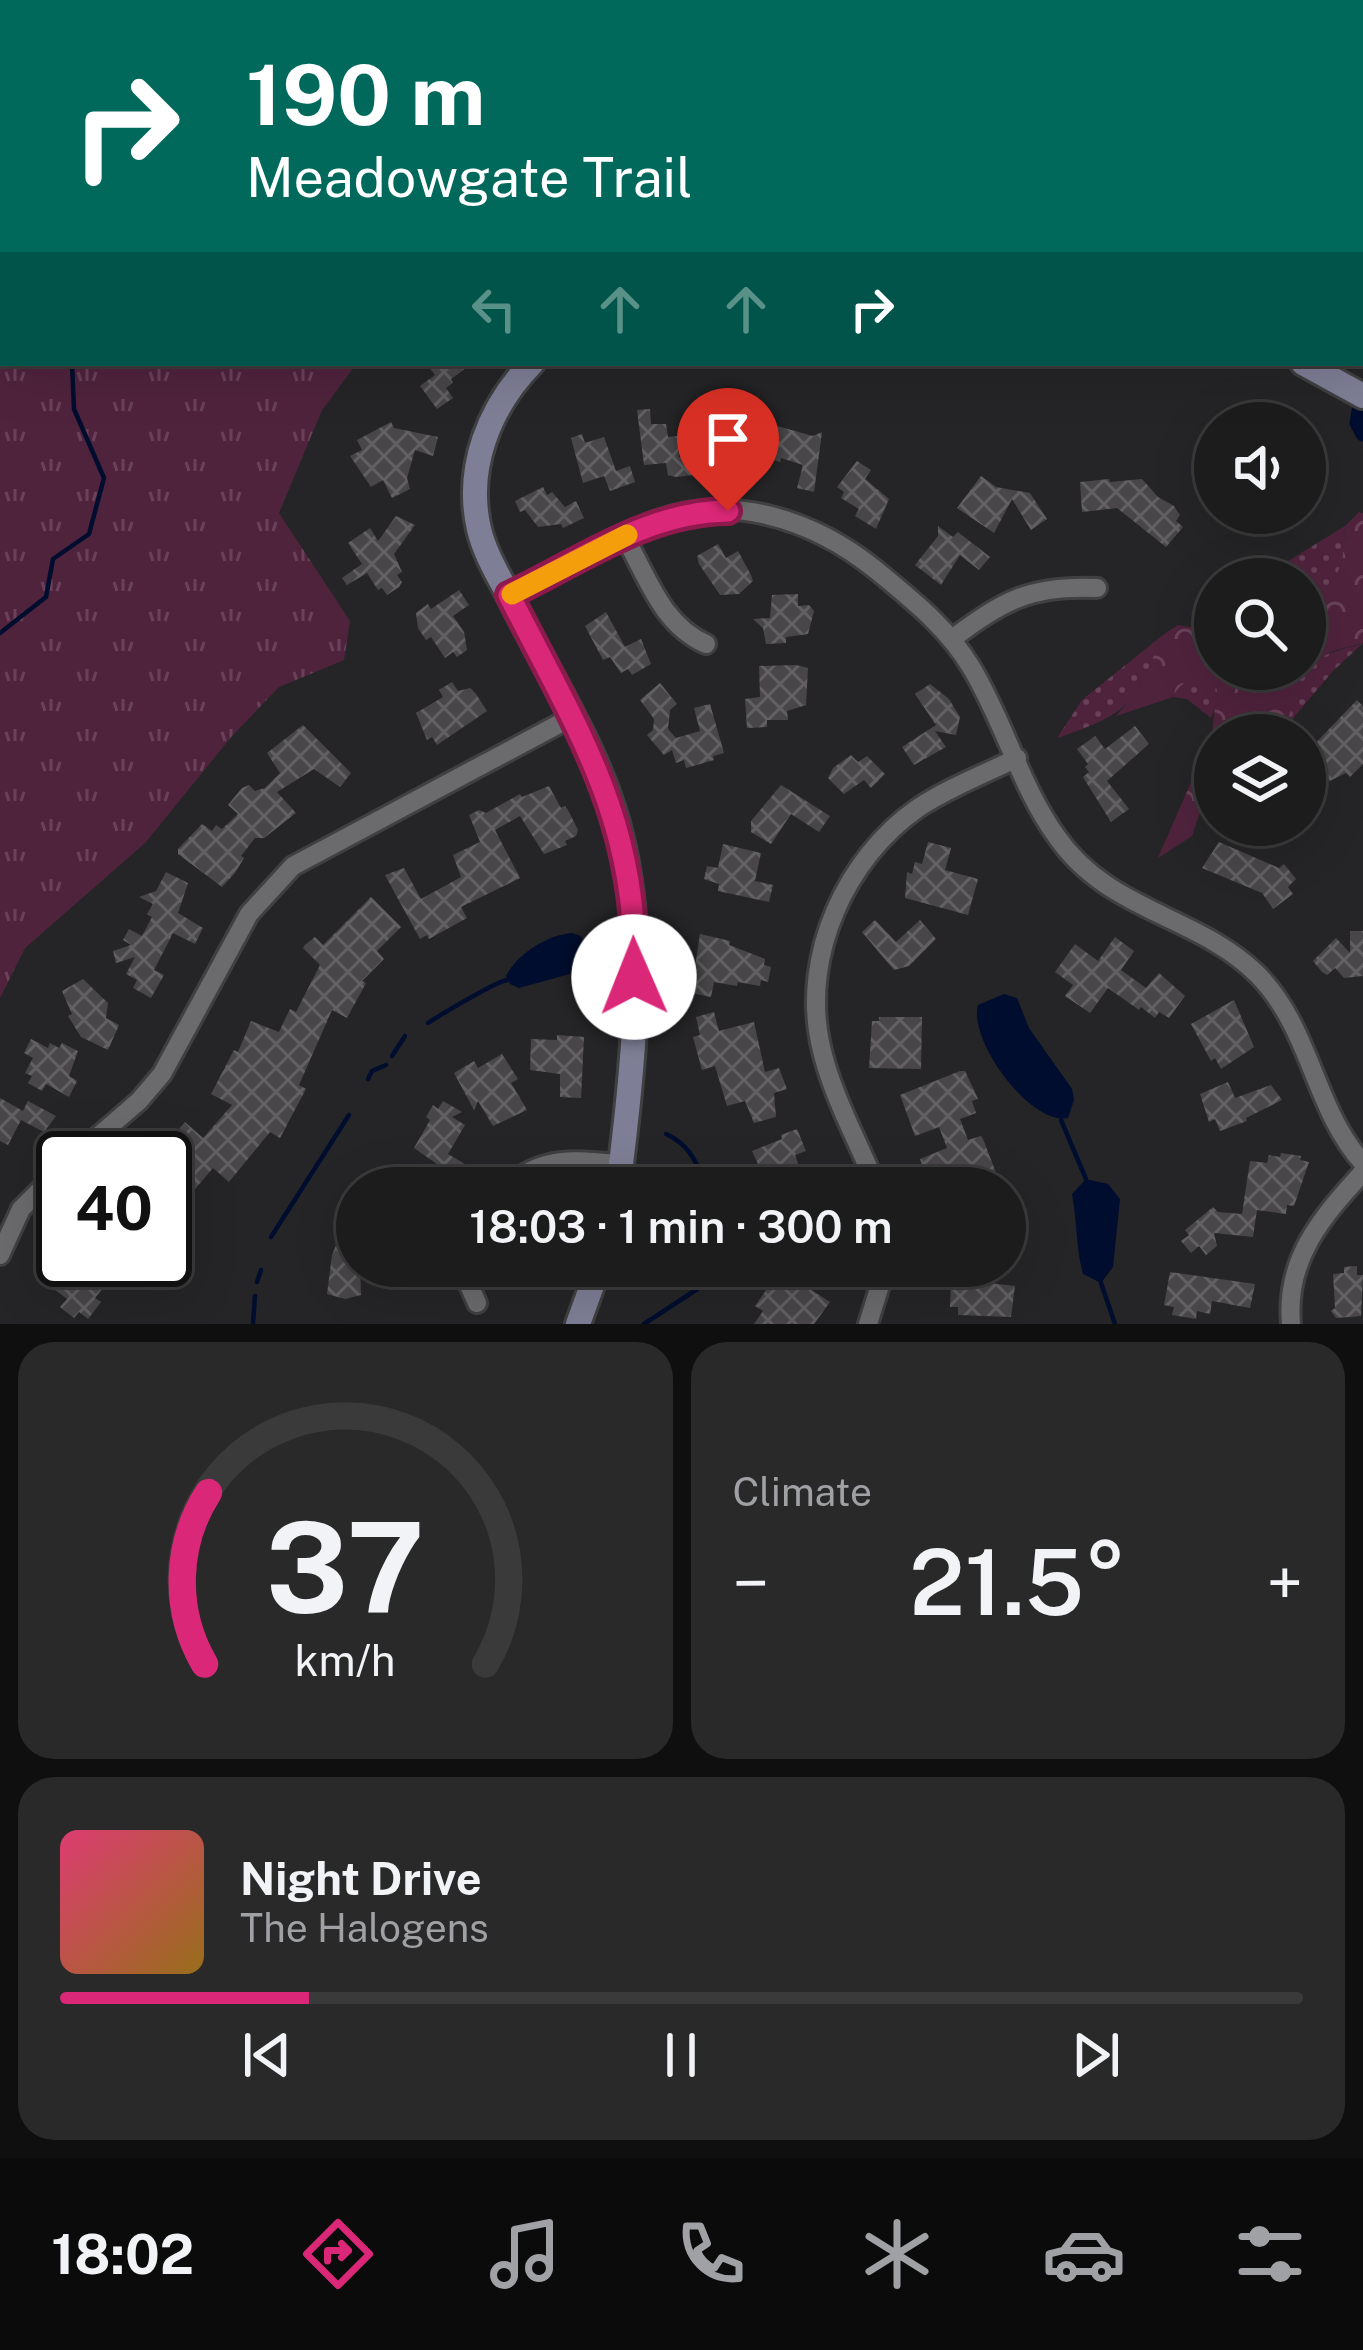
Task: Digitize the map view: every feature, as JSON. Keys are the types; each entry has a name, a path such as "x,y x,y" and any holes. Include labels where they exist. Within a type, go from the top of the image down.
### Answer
{"street":[{"path":"530,366 493,417 475,477 480,533 608,795 632,896 634,977 620,1167"},
{"path":"1309,366 1363,396"},
{"path":"509,595 662,519 702,511 750,512 818,531 865,561 952,639 982,687 1049,825 1080,866 1126,900 1228,951 1269,987 1300,1037 1341,1135 1363,1168 1304,1246 1292,1288 1291,1324"},
{"path":"624,536 669,619 682,633 706,644"},
{"path":"952,639 1010,598 1045,589 1097,588"},
{"path":"105,1131 162,1074 249,914 293,866 572,717"},
{"path":"869,1167 820,1045 817,988 831,924 858,870 888,833 937,797 1017,758"},
{"path":"538,1167 572,1160 593,1167"},
{"path":"0,1255 21,1209 36,1194"},
{"path":"470,1287 477,1303"},
{"path":"578,1324 591,1287"},
{"path":"868,1324 879,1287"}],"green space":[{"path":"0,366 355,366 322,410 279,513 350,621 344,660 279,687 232,736 145,843 25,948 0,998"},
{"path":"1363,513 1363,643 1326,655 1326,589 1338,572 1345,526"},
{"path":"1345,526 1338,572 1326,589 1326,558 1293,558"},
{"path":"1178,625 1194,628 1194,680 1182,685 1173,697 1116,716 1140,688 1163,635"},
{"path":"1163,635 1146,677 1127,704 1099,722 1057,738 1082,700"},
{"path":"1362,644 1326,679 1328,654"},
{"path":"1191,678 1194,690 1217,690 1213,714 1187,699 1173,697 1179,685"},
{"path":"1217,690 1295,690 1289,714 1214,714"},
{"path":"1293,690 1317,690 1296,714 1289,714"},
{"path":"1194,775 1192,836 1158,858"}],"water":[{"path":"581,936 585,949 577,972 519,988 510,984 506,976 525,953 553,937"},
{"path":"1004,994 1017,998 1029,1028 1072,1089 1068,1118 1036,1108 992,1058 977,1020 978,1005"},
{"path":"1086,1179 1108,1184 1120,1199 1113,1267 1101,1283 1083,1274 1079,1255 1072,1194"}],"building":[{"path":"428,366 469,366 451,379 453,383 446,388 453,398 437,409 420,386 435,375"},
{"path":"650,409 651,424 666,424 668,437 677,436 679,457 692,455 693,464 718,463 720,432 741,434 740,441 772,443 777,426 813,436 822,432 814,492 797,488 803,465 781,458 780,462 752,454 752,477 712,473 676,477 668,475 666,463 644,465 637,410"},
{"path":"391,422 394,428 438,437 433,456 415,450 407,478 410,489 392,498 383,480 371,487 350,456 362,450 357,440"},
{"path":"582,434 585,443 604,437 616,471 630,466 635,482 610,491 604,476 583,483 571,438"},
{"path":"857,461 871,470 865,479 889,499 876,529 855,516 859,509 841,498 844,492 837,487"},
{"path":"981,476 996,487 1030,493 1047,519 1031,530 1012,499 994,533 957,508"},
{"path":"1142,479 1174,506 1180,515 1176,521 1183,527 1166,547 1117,508 1082,512 1080,482"},
{"path":"543,487 565,507 576,501 584,518 563,528 561,524 538,527 515,501"},
{"path":"396,516 415,525 394,554 402,572 397,575 402,582 399,587 387,595 367,573 347,585 342,578 362,564 348,543 370,528 378,541"},
{"path":"938,526 953,537 958,532 990,557 979,570 960,555 941,585 915,565 938,536"},
{"path":"718,544 726,558 738,551 751,575 753,581 739,594 720,595 699,564 697,556"},
{"path":"459,590 469,605 453,616 464,632 467,650 445,658 431,637 426,640 418,628 416,613"},
{"path":"798,594 798,606 809,605 814,611 808,634 786,637 786,643 766,644 763,628 753,619 770,618 772,595"},
{"path":"606,612 625,647 641,639 651,664 632,675 628,669 621,673 610,657 603,660 585,626"},
{"path":"759,666 808,668 806,705 787,711 788,720 767,720 767,727 747,728 745,699 760,697"},
{"path":"452,682 458,691 470,688 487,711 437,745 432,737 427,740 416,713 443,697 439,690"},
{"path":"660,683 677,704 670,710 668,729 676,738 700,731 694,708 710,704 724,753 686,768 684,760 676,763 672,750 664,755 647,735 654,719 640,700"},
{"path":"930,684 949,699 960,717 956,735 935,731 946,747 914,765 902,747 936,725 915,694"},
{"path":"1357,700 1363,706 1363,764 1350,777 1346,773 1330,781 1326,778 1326,732"},
{"path":"303,725 351,773 340,787 314,769 277,792 296,813 264,838 255,838 222,887 178,854 178,849 202,824 212,831 216,825 222,829 238,814 228,805 242,788 265,788 280,773 267,753"},
{"path":"1135,726 1149,744 1107,781 1129,809 1111,822 1083,777 1089,772 1088,764 1077,749 1095,736 1105,749"},
{"path":"851,755 858,762 867,756 885,774 871,788 864,780 844,794 828,778"},
{"path":"781,785 830,816 819,832 791,814 771,844 751,832 751,821"},
{"path":"549,786 561,808 569,812 576,836 544,854 520,816 495,830 520,878 461,907 467,918 429,939 427,935 420,939 385,875 404,868 421,899 461,877 453,855 480,842 469,815 479,810 486,813 520,794"},
{"path":"928,842 951,848 945,870 978,879 968,915 905,898 907,872 912,874 915,862 922,864"},
{"path":"723,844 761,853 755,881 773,885 769,902 718,891 719,884 704,879 707,866 718,868"},
{"path":"1216,846 1228,846 1279,868 1284,864 1296,879 1288,887 1293,894 1273,909 1262,893 1202,868"},
{"path":"166,872 188,883 178,913 203,928 195,944 173,933 154,970 164,975 151,998 133,988 137,980 126,974 135,957 116,963 113,951 131,945 123,940 129,929 142,936 153,904 139,897 156,891"},
{"path":"371,897 401,927 377,951 384,959 362,981 366,983 347,1018 332,1010 299,1085 306,1089 280,1138 270,1132 229,1182 213,1168 192,1193 192,1131 177,1131 185,1122 203,1138 232,1105 211,1094 234,1050 238,1052 251,1021 279,1032 290,1009 296,1012 320,965 303,948 315,937 323,945"},
{"path":"875,920 896,942 920,920 936,939 909,966 894,970 862,932"},
{"path":"1350,931 1363,931 1363,976 1344,978 1335,968 1327,975 1322,972 1313,961 1336,938 1350,953"},
{"path":"700,934 730,941 729,945 765,959 764,965 771,967 768,982 761,980 760,986 738,982 737,986 714,982 711,997 691,993"},
{"path":"1115,937 1134,951 1121,970 1146,988 1159,973 1185,996 1169,1018 1159,1012 1155,1018 1108,988 1090,1013 1065,996 1073,985 1055,972 1075,944 1098,961"},
{"path":"83,979 108,1003 106,1018 119,1025 108,1050 81,1037 68,1016 72,1014 62,991"},
{"path":"1234,1000 1254,1047 1221,1069 1215,1058 1211,1061 1191,1024"},
{"path":"714,1012 719,1031 754,1022 765,1072 779,1068 787,1089 774,1093 776,1117 754,1123 745,1101 727,1106 715,1066 702,1070 693,1037 700,1035 696,1017"},
{"path":"922,1017 921,1069 869,1068 872,1021"},
{"path":"557,1035 584,1037 581,1098 560,1097 560,1074 530,1070 531,1039 557,1040"},
{"path":"31,1039 48,1048 50,1043 59,1048 62,1043 78,1051 69,1076 77,1081 69,1097 46,1084 42,1091 28,1083 32,1076 25,1073 33,1058 24,1053"},
{"path":"502,1054 518,1079 511,1083 527,1110 493,1126 478,1101 474,1110 454,1073 474,1061 478,1068"},
{"path":"965,1071 978,1099 972,1101 976,1113 960,1119 968,1140 981,1136 994,1167 923,1167 920,1159 947,1148 939,1127 915,1136 900,1095"},
{"path":"1228,1082 1235,1098 1271,1085 1282,1100 1220,1131 1215,1119 1209,1122 1200,1094"},
{"path":"0,1098 23,1111 28,1101 56,1116 45,1131 21,1120 8,1145 0,1141"},
{"path":"443,1101 462,1112 452,1117 465,1125 448,1154 470,1167 434,1167 437,1164 414,1148 433,1105 438,1109"},
{"path":"797,1129 806,1151 795,1155 800,1167 759,1167 752,1151 782,1139 781,1135"},
{"path":"1281,1153 1309,1162 1294,1206 1287,1205 1286,1214 1257,1210 1253,1237 1214,1233 1217,1246 1206,1255 1199,1246 1191,1253 1181,1241 1189,1235 1185,1230 1213,1207 1218,1212 1242,1214 1250,1161 1267,1163 1269,1155 1280,1157"},
{"path":"336,1245 336,1287 361,1287 361,1295 345,1299 327,1294"},
{"path":"1357,1266 1357,1275 1363,1275 1361,1316 1336,1318 1331,1311 1335,1308 1333,1274"},
{"path":"1170,1272 1255,1284 1250,1308 1212,1301 1210,1314 1197,1311 1196,1319 1172,1315 1174,1307 1164,1305"},
{"path":"51,1287 103,1288 95,1298 101,1302 88,1319 79,1312 74,1318 60,1307 67,1299"},
{"path":"768,1287 807,1287 830,1302 814,1324 754,1324 763,1311 755,1306"},
{"path":"951,1287 1015,1287 1011,1317 958,1315 958,1307 950,1307"}],"waterway":[{"path":"0,633 46,597 53,559 89,534 104,478 74,409 72,366"},
{"path":"1359,411 1357,423 1363,434"},
{"path":"428,1023 507,980"},
{"path":"392,1056 405,1036"},
{"path":"368,1079 372,1071 386,1065"},
{"path":"271,1237 349,1115"},
{"path":"1061,1120 1086,1179"},
{"path":"666,1134 688,1150 698,1167"},
{"path":"257,1282 261,1270"},
{"path":"1101,1283 1115,1324"},
{"path":"644,1324 700,1287"},
{"path":"253,1324 255,1296"}],"slow traffic":[{"path":"512,594 627,535"}],"route":[{"path":"634,977 631,891 608,795 589,748 509,595 647,524 681,514 728,511"}]}
